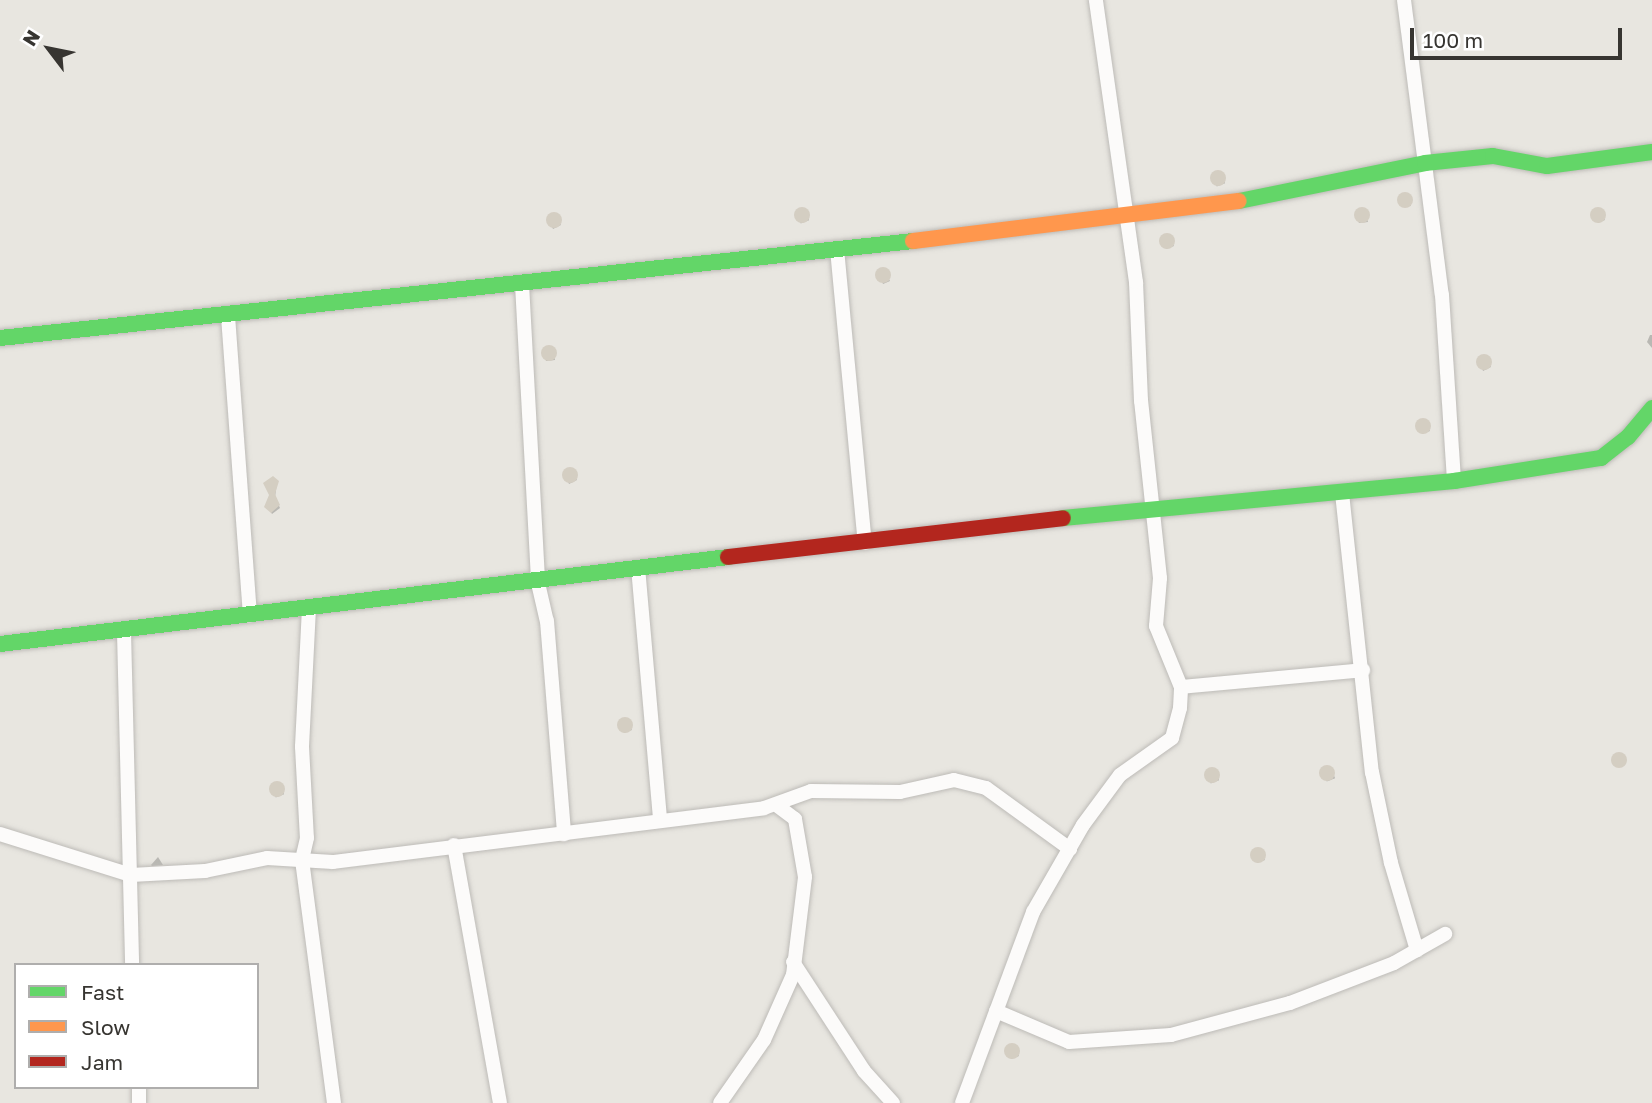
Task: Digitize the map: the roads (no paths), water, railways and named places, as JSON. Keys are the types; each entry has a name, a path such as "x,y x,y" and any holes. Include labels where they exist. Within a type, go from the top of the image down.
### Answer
{"street":[{"path":"962,1103 1033,912 1070,849 1130,764 1172,738 1181,687 1156,626 1160,578 1155,508 1141,401 1136,282 1096,0"},
{"path":"1404,0 1442,295 1454,481"},
{"path":"0,338 228,316 1127,218 1222,205 1425,163 1493,156 1547,166 1652,152"},
{"path":"836,249 865,543"},
{"path":"522,284 535,462 538,583 547,621 564,834"},
{"path":"228,316 250,615"},
{"path":"0,644 124,632 538,583 638,567 1155,508 1454,481 1601,458 1628,437 1652,408"},
{"path":"1342,493 1363,670 1371,772 1391,863 1417,950"},
{"path":"638,567 660,820"},
{"path":"309,608 302,747 307,838 302,860 334,1103"},
{"path":"124,632 132,963"},
{"path":"1181,687 1363,670"},
{"path":"0,834 131,875 205,872 267,858 333,862 779,806 811,791 900,792 954,780 986,788 1070,849"},
{"path":"720,1103 780,1009 793,962 805,877 795,819 779,806"},
{"path":"454,845 500,1103"},
{"path":"996,1012 1069,1042 1171,1035 1290,1003 1417,950 1445,934"},
{"path":"793,962 864,1071 893,1103"}]}
